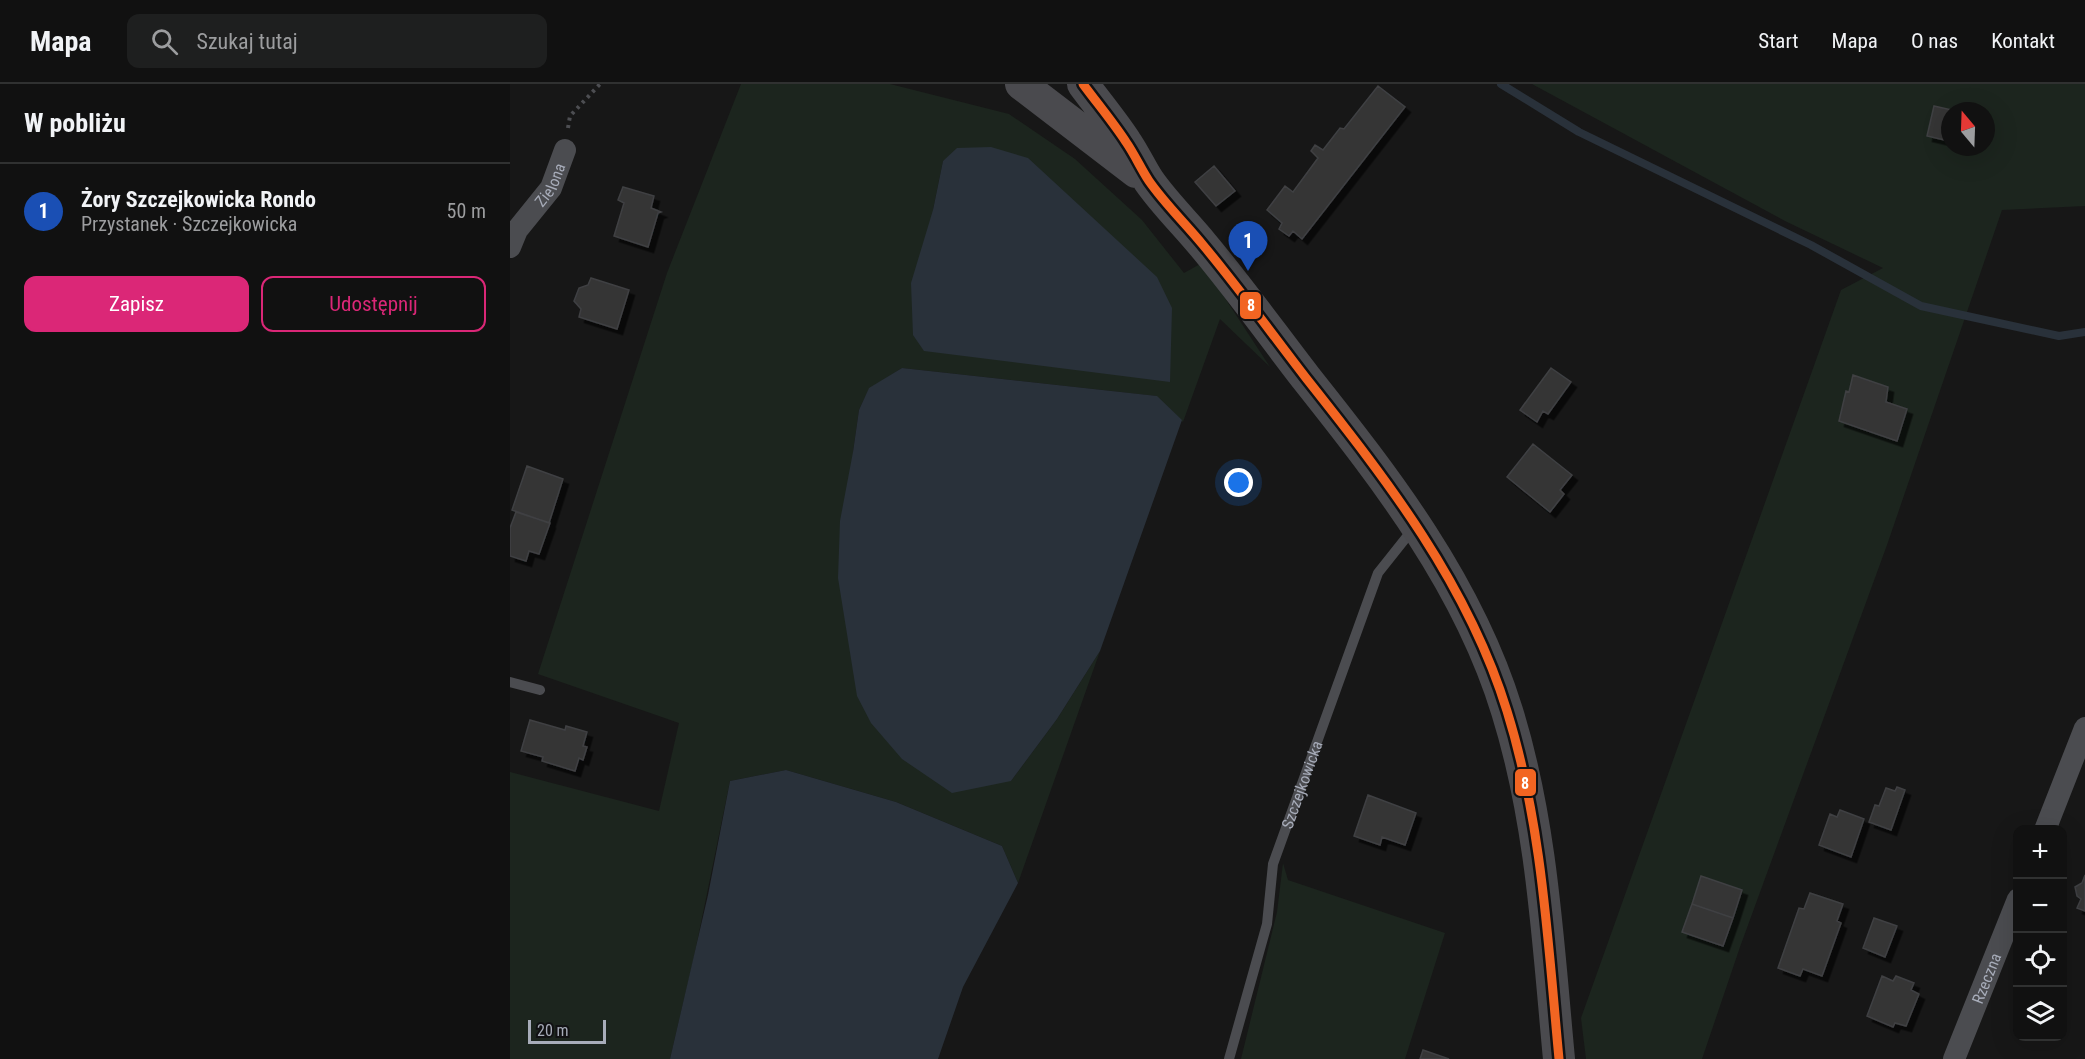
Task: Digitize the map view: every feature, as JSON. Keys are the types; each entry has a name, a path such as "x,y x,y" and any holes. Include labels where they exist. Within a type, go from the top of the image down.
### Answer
{"street":[{"path":"1022,84 1149,181"},
{"path":"1083,84 1127,143 1149,181 1204,246 1367,454 1450,579 1487,656 1519,752 1537,849 1559,1059"},
{"name":"Zielona","path":"510,247 517,230 551,188 565,150"},
{"path":"2047,825 2085,728"},
{"name":"Rzeczna","path":"1954,1059 2013,912"}],"lane":[{"name":"Szczejkowicka","path":"1229,1059 1268,924 1273,864 1378,573 1416,525"},
{"path":"510,682 540,690"}],"path":[{"path":"565,150 570,116 600,84"}],"shaded area":[{"path":"741,84 890,84 1009,114 1075,159 1142,220 1184,273 1202,263 1270,367 1220,319 1183,422 1156,396 902,368 869,389 859,410 853,452 1011,781 1057,719 1100,651 1018,883 1002,846 896,802 786,770 730,781 694,957 670,1059 510,1059 510,772 659,811 679,723 538,674 667,273","holes":["991,147 933,210 943,161"]},
{"path":"1532,84 2085,84 2085,206 2002,210 1887,545 1740,947 1702,1059 1586,1059 1581,1018 1841,290 1883,268 1785,221"},
{"path":"991,147 1028,158 1157,277 1172,308 1170,382 924,351 913,335 911,283 933,210 943,161 957,148"},
{"path":"902,368 1157,396 1182,420 1100,651 1057,719 1011,781 952,793 902,759 871,723 857,696 838,578 840,521 859,410 869,388"},
{"path":"786,770 896,802 1002,846 1018,883 963,987 938,1059 670,1059 708,895 730,781"},
{"path":"1283,863 1288,880 1445,933 1405,1059 1241,1059 1277,912"}],"building":[{"path":"1378,86 1405,107 1302,239 1293,231 1289,236 1279,229 1282,223 1267,210 1285,186 1293,192 1318,158 1311,151 1315,145 1323,150 1340,128 1344,129"},
{"path":"1934,106 1941,108 1941,139 1927,136"},
{"path":"1214,166 1235,191 1216,206 1195,182"},
{"path":"623,187 654,196 651,208 661,212 658,213 648,247 614,236 624,203 618,200"},
{"path":"591,278 629,290 617,329 579,317 581,309 574,301 579,288 588,285"},
{"path":"1551,368 1571,382 1548,414 1543,411 1537,422 1520,410"},
{"path":"1853,375 1888,387 1886,402 1907,409 1897,441 1839,421 1846,391 1849,392"},
{"path":"1533,444 1572,475 1560,490 1564,494 1550,512 1507,477"},
{"path":"527,466 563,479 549,523 512,510"},
{"path":"516,512 550,523 539,554 529,551 526,561 510,556 510,528"},
{"path":"530,720 565,730 566,726 587,732 583,746 587,747 583,760 579,758 575,771 542,761 543,757 521,751"},
{"path":"1897,787 1905,790 1891,830 1869,822 1875,805 1879,806 1886,788 1895,791"},
{"path":"1368,795 1416,813 1405,845 1382,837 1380,845 1354,836"},
{"path":"1840,810 1864,819 1851,857 1819,845 1830,814 1837,817"},
{"path":"2085,875 2085,911 2077,908 2081,899 2077,896 2075,887 2082,883"},
{"path":"1701,876 1742,890 1733,918 1692,904"},
{"path":"1810,893 1843,904 1837,921 1841,923 1822,976 1803,969 1800,976 1778,968 1799,908 1804,909"},
{"path":"1692,904 1733,918 1723,946 1682,932"},
{"path":"1874,918 1897,926 1885,957 1863,948"},
{"path":"1882,976 1893,981 1896,976 1914,983 1911,990 1919,994 1906,1026 1895,1023 1893,1027 1867,1016"},
{"path":"1423,1050 1449,1059 1420,1059"}],"waterway":[{"path":"1501,84 1579,132 1811,245 1921,306 2059,336 2085,332"}],"transit line":[{"name":"8","path":"1083,84 1121,135 1155,189 1230,278 1395,495 1448,577 1471,620 1507,711 1528,796 1542,884 1559,1059"}],"place":[{"name":"Żory Szczejkowicka Rondo","path":"1248,271"}]}
